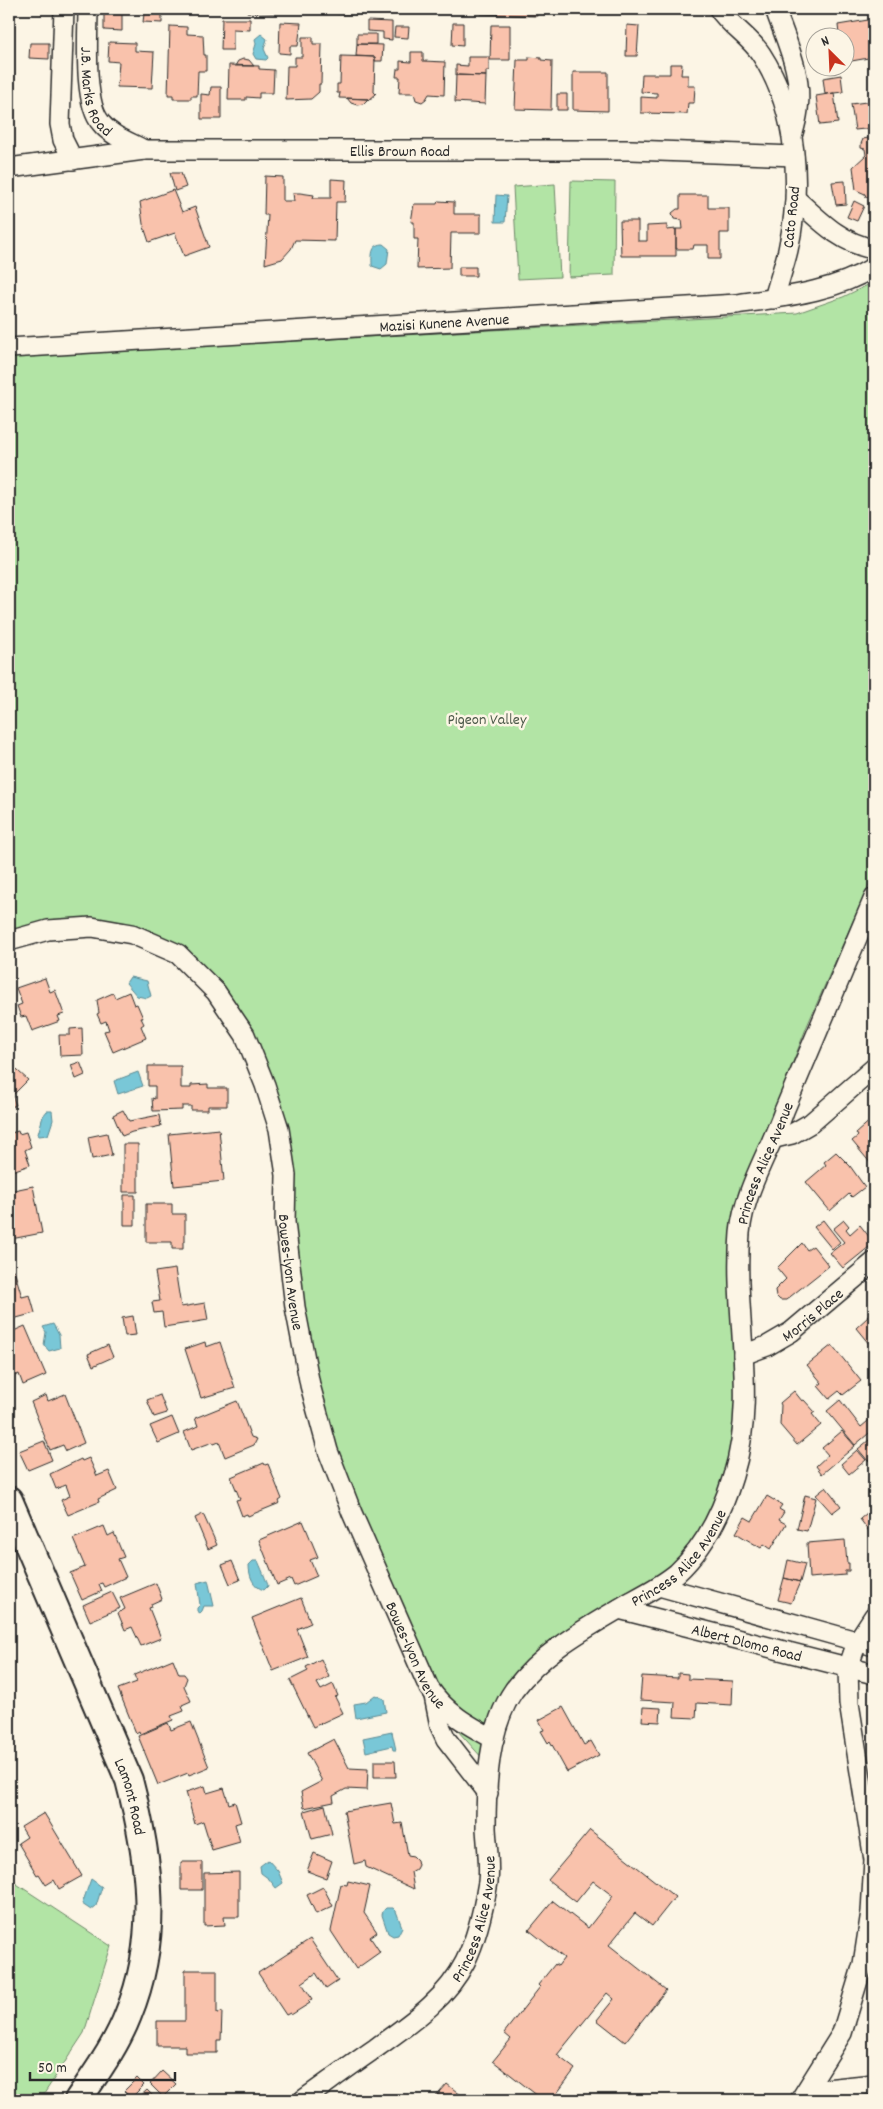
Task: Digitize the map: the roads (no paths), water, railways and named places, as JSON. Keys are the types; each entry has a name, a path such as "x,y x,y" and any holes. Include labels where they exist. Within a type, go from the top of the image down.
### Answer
{"street":[{"name":"J.B. Marks Road","path":"64,9 60,124 63,140 72,160"},
{"name":"J.B. Marks Road","path":"88,9 89,88 92,107 100,123 113,133 144,150"},
{"name":"Cato Road","path":"720,9 760,53 781,96 792,135 796,199 788,250 774,298"},
{"name":"Cato Road","path":"775,9 792,54 797,78 799,109 792,135"},
{"name":"Ellis Brown Road","path":"9,168 144,150 631,150 794,156"},
{"path":"796,199 843,239 874,249"},
{"name":"Mazisi Kunene Avenue","path":"9,348 737,304 809,292 838,284 874,267"},
{"name":"Princess Alice Avenue","path":"303,2100 419,2016 445,1990 464,1962 479,1920 488,1880 486,1825 489,1765 499,1716 514,1691 538,1665 566,1640 676,1574 697,1552 717,1522 734,1474 743,1425 745,1390 740,1252 742,1217 746,1200 775,1138 874,898"},
{"name":"Bowes-lyon Avenue","path":"9,941 48,930 92,927 132,934 178,954 216,992 245,1035 265,1085 278,1128 286,1175 285,1222 295,1307 310,1385 326,1442 352,1513 429,1688 453,1716 494,1739"},
{"path":"775,1138 792,1134 811,1123 874,1068"},
{"name":"Morris Place","path":"743,1355 768,1346 790,1332 874,1262"},
{"name":"Lamont Road","path":"9,1500 130,1780 142,1828 148,1876 148,1935 139,1983 128,2016 113,2047 78,2100"},
{"name":"Albert Dlomo Road","path":"658,1586 866,1644"},
{"name":"Albert Dlomo Road","path":"619,1609 874,1674"},
{"path":"804,2095 842,2033 863,1964 871,1912 874,1860 849,1703 848,1668 866,1644 874,1616"},
{"path":"434,1696 440,1726 446,1739 488,1793"},
{"path":"804,2095 874,2084"}],"water":[{"path":"261,34 267,39 264,49 268,58 266,60 256,59 253,54 256,44 255,39"},
{"path":"496,195 507,196 505,222 495,222"},
{"path":"383,244 389,249 387,264 381,269 372,266 372,255 376,246"},
{"path":"130,977 147,981 151,996 147,998 137,996 126,983"},
{"path":"138,1072 143,1086 118,1094 114,1081"},
{"path":"47,1111 52,1111 53,1120 48,1135 39,1136 43,1116"},
{"path":"53,1324 59,1335 60,1348 49,1351 44,1345 46,1332 43,1327"},
{"path":"253,1561 258,1561 267,1582 268,1586 264,1590 254,1584 251,1577 249,1565"},
{"path":"208,1580 214,1606 204,1606 200,1613 197,1611 200,1605 197,1583"},
{"path":"375,1695 384,1699 386,1712 356,1718 354,1704 366,1702"},
{"path":"392,1732 396,1750 393,1750 392,1746 366,1752 363,1738"},
{"path":"268,1860 278,1871 283,1883 276,1888 261,1873 260,1866"},
{"path":"91,1879 102,1887 96,1906 91,1910 82,1904"},
{"path":"386,1908 393,1908 396,1911 402,1927 398,1935 393,1936 388,1933 382,1915"}],"park label":[{"name":"Pigeon Valley","path":"487,718"}]}
